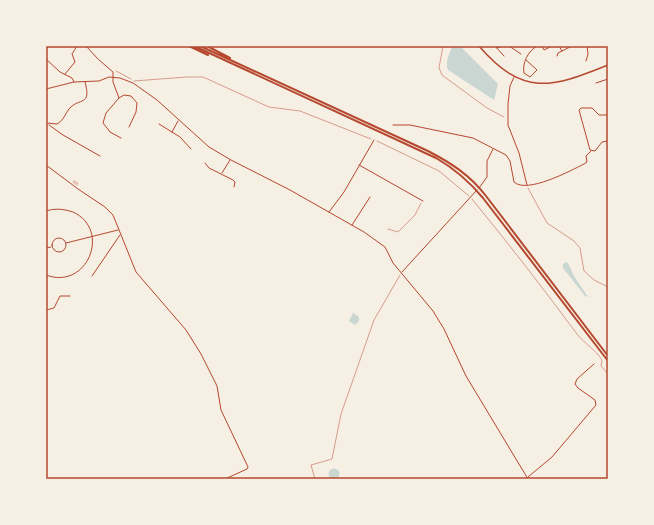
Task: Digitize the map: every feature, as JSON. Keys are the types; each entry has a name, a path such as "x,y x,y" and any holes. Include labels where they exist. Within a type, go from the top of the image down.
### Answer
{"highway":[{"path":"189,46 234,65"},
{"path":"194,46 436,158 462,176 484,198 608,361"},
{"path":"200,46 439,157 466,174 486,196 608,356"},
{"path":"207,46 258,72"}],"main road":[{"path":"479,46 497,66 514,77 538,84 558,83 574,79 608,65"}],"street":[{"path":"64,74 75,62 72,54 78,46"},
{"path":"86,46 113,72 113,82 119,98"},
{"path":"496,47 500,48 503,46"},
{"path":"509,46 522,54"},
{"path":"526,60 537,70 530,78 523,70 526,60 533,48 537,46"},
{"path":"542,46 544,50 552,46"},
{"path":"559,46 562,51"},
{"path":"557,56 562,51 572,46"},
{"path":"586,61 588,54 587,46"},
{"path":"496,47 504,56"},
{"path":"46,59 64,74 72,78 74,82"},
{"path":"46,88 74,82 99,81 114,77 131,83 157,100 200,140 231,160 290,190 385,247 391,260 433,311 444,329 466,376 528,478 552,457 596,405 595,400 586,395 575,384 577,379 594,364"},
{"path":"514,77 510,86 508,118 527,186"},
{"path":"596,83 608,79"},
{"path":"48,125 57,124 62,121 70,107 81,103 86,98 87,89 85,82"},
{"path":"121,138 110,132 103,122 106,113 119,98 124,96 131,96 137,103 136,112 128,127"},
{"path":"591,151 583,129 579,110 581,108 592,108 599,115 608,115"},
{"path":"171,132 179,120"},
{"path":"46,123 100,156"},
{"path":"57,124 57,131"},
{"path":"159,124 180,137 191,149"},
{"path":"393,125 410,125 464,135 502,152 508,158 515,184 527,186 544,182 584,164 587,162 586,156 591,151 595,151 604,141 608,141"},
{"path":"329,213 374,140"},
{"path":"401,272 483,183 488,174 487,161 493,149"},
{"path":"222,173 231,160"},
{"path":"205,163 210,168 233,180 235,182 234,187"},
{"path":"46,165 110,210 133,268 191,338 217,386 221,410 248,466 247,469 225,479"},
{"path":"359,165 423,201"},
{"path":"352,226 370,196"},
{"path":"46,211 58,209 76,214 84,220 92,236 92,252 80,271 65,277 58,278 46,276"},
{"path":"66,243 118,230"},
{"path":"92,276 120,235"},
{"path":"52,247 53,240 57,238 62,239 66,243"},
{"path":"52,247 55,251 59,252 65,248 66,243"},
{"path":"46,248 52,247"},
{"path":"46,310 54,308 60,296 70,296"}],"path":[{"path":"443,46 439,68 442,75 490,110 508,118"},
{"path":"113,72 121,72 132,80 203,77 269,107 300,111 374,140 439,171 470,197 532,273 580,338 601,358 601,366 608,374"},
{"path":"527,186 547,223 574,241 580,248 584,271 594,280 608,287"},
{"path":"388,229 398,232 415,215 423,201"},
{"path":"315,479 311,465 332,459 341,414 374,320 401,272"}],"shaded area":[{"path":"453,46 460,46 498,84 494,100 448,70 447,61"},
{"path":"566,262 588,297 585,296 563,268 563,264"},
{"path":"353,313 359,317 359,321 355,325 349,321"},
{"path":"332,469 336,469 338,470 338,478 332,479 329,476 329,472"}],"building":[{"path":"74,180 79,183 77,186 72,182"}]}
